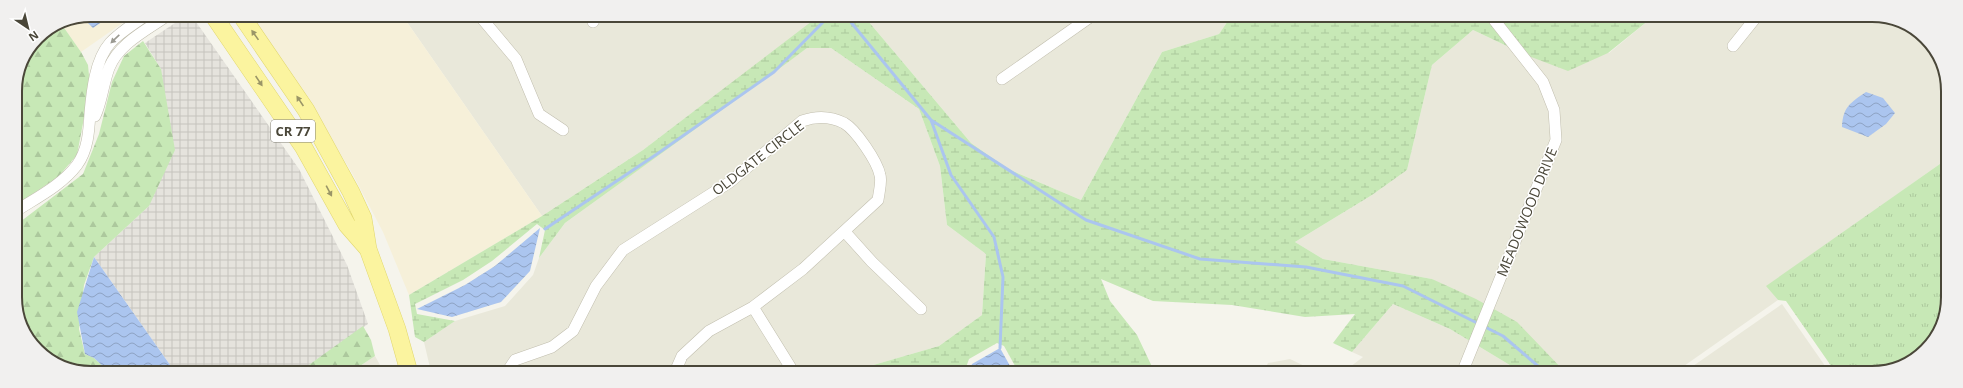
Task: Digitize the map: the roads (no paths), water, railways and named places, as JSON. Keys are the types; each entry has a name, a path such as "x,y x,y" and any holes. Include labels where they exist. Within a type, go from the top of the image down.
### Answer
{"main road":[{"name":"CR 77","path":"217,22 304,148 347,225 368,249"},
{"path":"231,22 258,61 276,75 285,78"},
{"name":"CR 77","path":"246,22 285,78 321,134 351,192 363,218 368,249 407,366"}],"street":[{"path":"22,207 60,182 77,165 85,150 90,125 90,113 96,77 104,51 116,37 136,22"},
{"path":"90,125 96,114 108,70 115,56 131,40 158,22"},
{"path":"485,22 516,59 539,114 563,130"},
{"path":"1002,79 1083,22"},
{"name":"MEADOWOOD DRIVE","path":"1465,366 1556,140 1554,110 1543,82 1496,22"},
{"path":"1733,46 1752,22"},
{"name":"OLDGATE CIRCLE","path":"511,366 515,360 552,347 573,331 596,286 623,250 730,182 802,121 815,117 824,117 844,123 874,158 881,176 878,200 845,232 803,269 753,307 709,331 682,356 678,366"},
{"path":"845,232 878,268 921,308"},
{"path":"753,307 790,366"}],"water":[{"path":"87,22 102,22 93,28"},
{"path":"1866,92 1883,98 1895,113 1886,124 1868,137 1842,127 1844,115 1848,106"},
{"path":"540,228 530,271 501,302 452,317 417,309 465,285 495,266"},
{"path":"94,257 171,366 103,366 94,358 85,354 77,312"},
{"path":"1000,348 1010,366 971,366 972,364"}],"waterway":[{"path":"545,229 657,154 774,72 823,22"},
{"path":"851,22 931,120 1086,220 1200,259 1306,267 1403,286 1503,336 1538,366"},
{"path":"931,120 951,175 994,237 1003,277 1000,348"}]}
